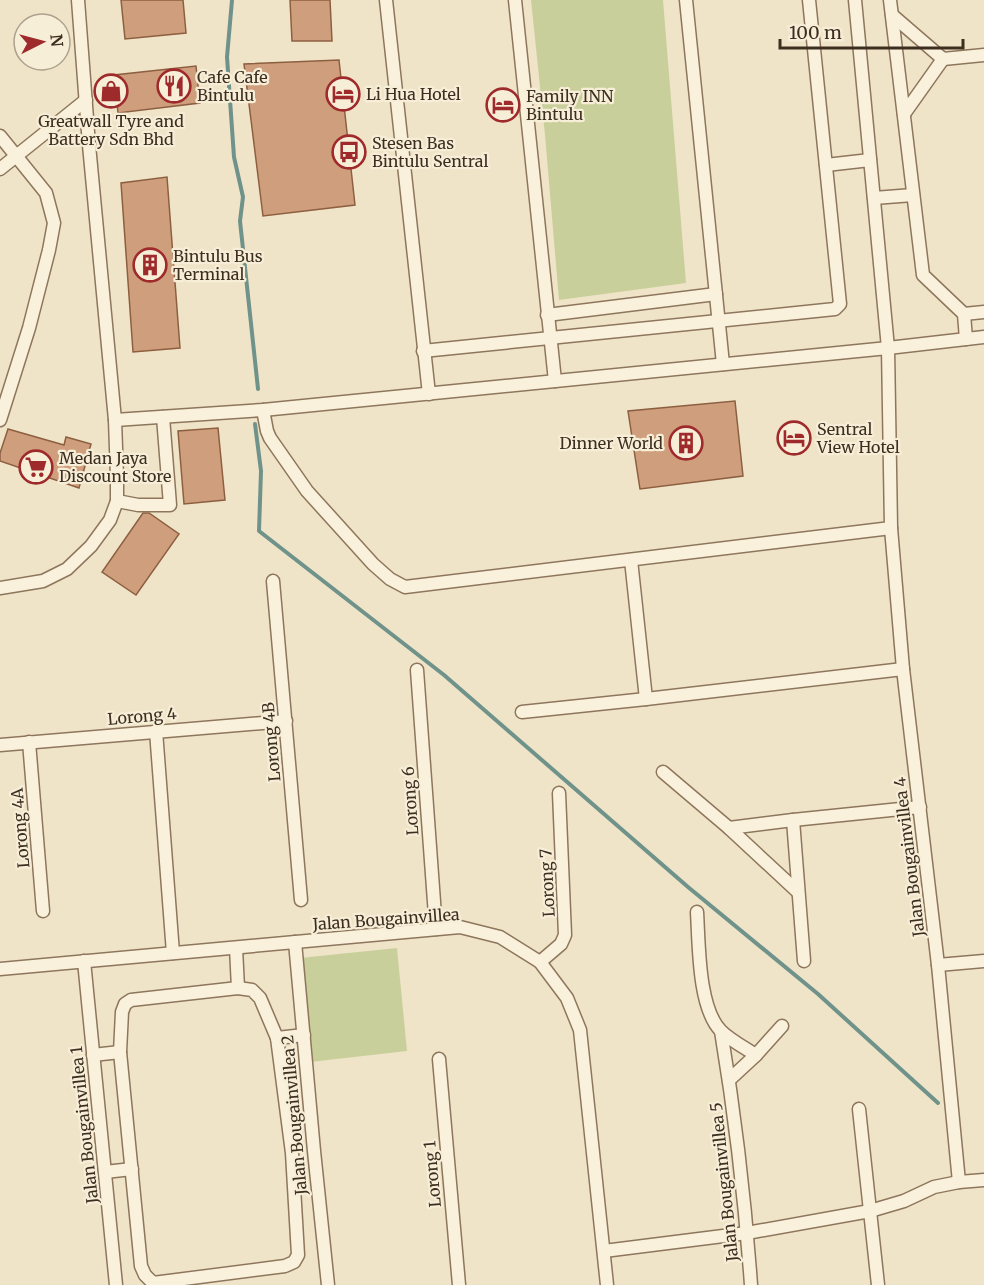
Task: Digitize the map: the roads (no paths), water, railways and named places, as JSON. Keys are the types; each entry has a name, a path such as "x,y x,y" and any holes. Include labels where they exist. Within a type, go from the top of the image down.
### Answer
{"street":[{"path":"0,588 43,581 67,569 92,546 110,520 117,501 115,420 78,0"},
{"path":"386,0 429,394"},
{"path":"515,0 555,381"},
{"path":"686,0 723,364"},
{"path":"423,351 835,309 840,304 809,0"},
{"name":"Jalan Bougainvillea 4","path":"855,0 888,348 891,528 903,669 938,965 959,1182"},
{"path":"890,0 923,275 964,314 966,339"},
{"path":"892,15 943,59 984,55"},
{"path":"904,114 943,59"},
{"path":"0,169 86,100"},
{"path":"0,136 46,193 54,223 29,328 6,380 0,420"},
{"path":"826,165 870,160"},
{"path":"874,198 913,195"},
{"path":"547,315 716,294"},
{"path":"964,314 984,312"},
{"path":"115,420 263,410 984,337"},
{"path":"263,410 270,438 307,491 374,564 390,579 405,587 891,528"},
{"path":"117,501 138,505 170,505 163,417"},
{"path":"631,560 646,699"},
{"name":"Lorong 4B","path":"273,580 302,900"},
{"path":"522,712 903,669"},
{"name":"Lorong 6","path":"417,670 436,929"},
{"name":"Lorong 4","path":"0,745 286,721"},
{"path":"156,731 173,953"},
{"name":"Lorong 4A","path":"29,742 43,911"},
{"path":"663,772 729,828 798,892"},
{"name":"Lorong 7","path":"540,962 561,944 565,935 559,793"},
{"path":"729,828 920,807"},
{"path":"793,820 804,961"},
{"path":"697,912 701,970 705,999 711,1016 721,1031 756,1055"},
{"name":"Jalan Bougainvillea","path":"0,969 460,927 500,937 540,962 567,998 580,1029 607,1285"},
{"name":"Jalan Bougainvillea 2","path":"295,942 328,1285"},
{"path":"236,948 238,988"},
{"name":"Jalan Bougainvillea 1","path":"84,961 116,1285"},
{"path":"938,965 984,961"},
{"path":"238,988 252,990 260,998 277,1038 292,1153 298,1255 294,1262 285,1266 153,1283 145,1275 141,1266 120,1052 122,1012 125,1004 130,1000 238,988"},
{"name":"Jalan Bougainvillea 5","path":"751,1285 729,1080 782,1026"},
{"path":"721,1031 729,1080"},
{"path":"277,1038 304,1035"},
{"path":"93,1054 120,1052"},
{"name":"Lorong 1","path":"438,1059 459,1285"},
{"path":"859,1109 878,1285"},
{"path":"292,1153 314,1151"},
{"path":"105,1172 132,1169"},
{"path":"604,1251 747,1233 870,1211 904,1202 934,1187 984,1180"}],"waterway":[{"path":"232,0 227,57 234,157 243,197 240,221 258,389"},
{"path":"255,424 261,471 259,531 444,675 688,887 818,994 938,1103"}],"place":[{"name":"Cafe Cafe Bintulu","path":"174,86"},
{"name":"Greatwall Tyre and Battery Sdn Bhd","path":"111,91"},
{"name":"Li Hua Hotel","path":"343,94"},
{"name":"Family INN Bintulu","path":"503,105"},
{"name":"Stesen Bas Bintulu Sentral","path":"349,152"},
{"name":"Bintulu Bus Terminal","path":"150,265"},
{"name":"Sentral View Hotel","path":"794,438"},
{"name":"Dinner World","path":"686,443"},
{"name":"Medan Jaya Discount Store","path":"36,467"}]}
